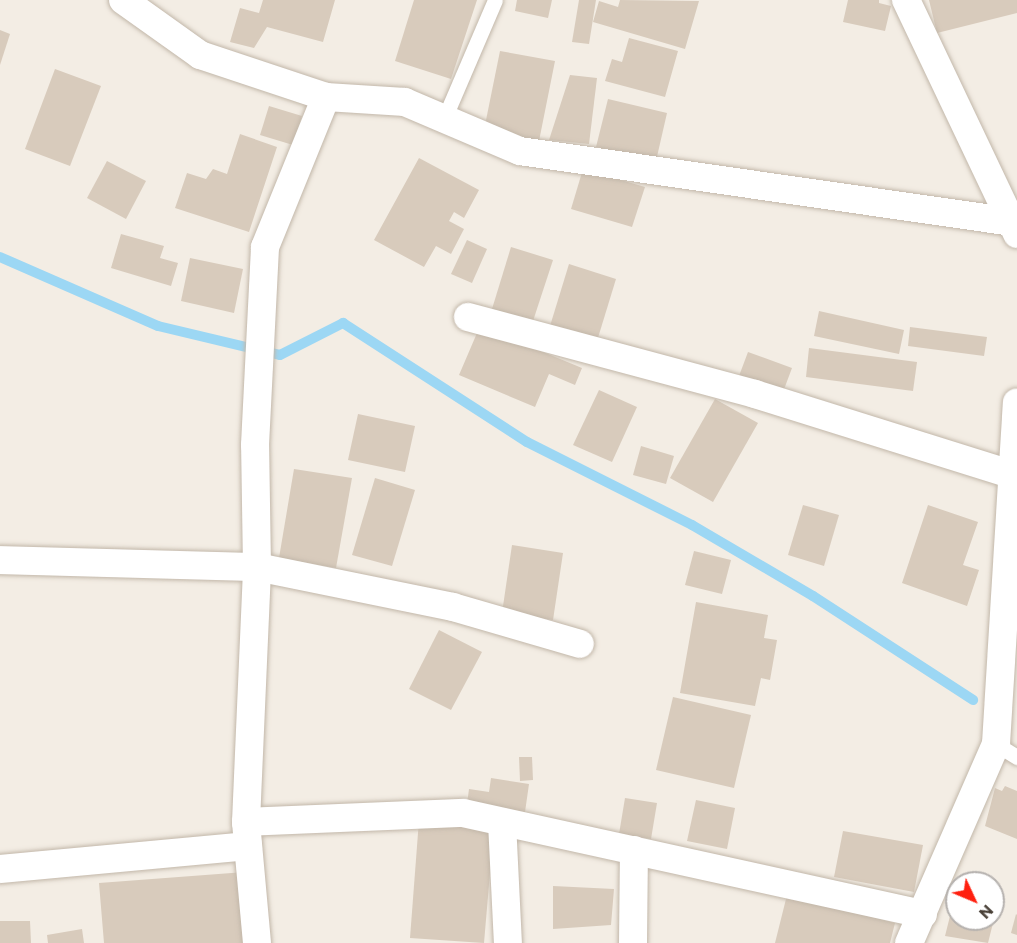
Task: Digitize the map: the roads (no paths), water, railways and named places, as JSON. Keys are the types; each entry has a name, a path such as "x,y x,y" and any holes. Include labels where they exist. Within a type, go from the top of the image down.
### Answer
{"street":[{"path":"123,0 200,55 326,97 405,102 520,151 1015,228"},
{"path":"906,0 1015,228"},
{"path":"256,943 247,834 257,567 255,445 265,247 326,97"},
{"path":"468,317 755,394 1012,475"},
{"path":"909,943 1010,748 1012,475 1017,403"},
{"path":"0,560 257,567 453,606 580,644"},
{"path":"0,869 247,834 463,813 923,914"},
{"path":"502,822 508,943"},
{"path":"633,943 634,850"}],"lane":[{"path":"444,119 495,0"}],"waterway":[{"path":"0,257 158,326 280,355 343,323 527,442 692,525 813,596 973,700"}]}
